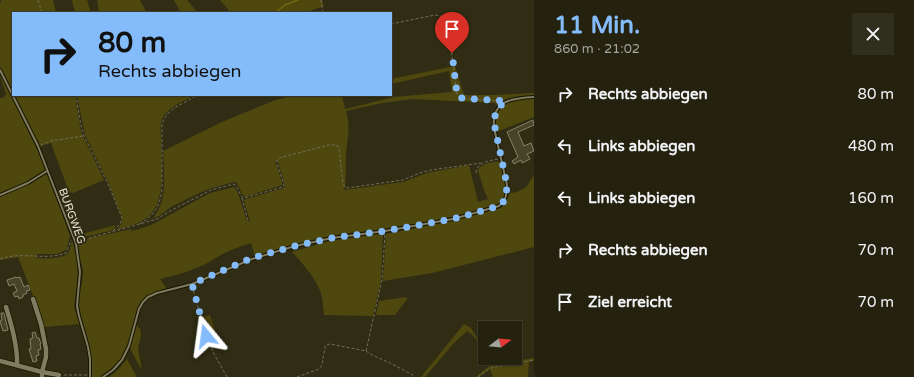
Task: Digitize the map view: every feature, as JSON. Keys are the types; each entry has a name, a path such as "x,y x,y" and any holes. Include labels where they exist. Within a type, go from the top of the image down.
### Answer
{"street":[{"path":"33,299 39,317 46,349 46,357 42,375"},
{"path":"6,307 13,333 18,360 17,365"},
{"path":"0,361 17,365 42,375 59,375"}],"lane":[{"name":"BURGWEG","path":"0,70 12,94"},
{"name":"BURGWEG","path":"13,96 38,146 76,244 80,272 77,306 88,347 90,376"},
{"path":"103,377 113,370 122,360 129,346 139,309 143,302 157,293 192,284 252,258 295,246 332,238 385,231 453,219 499,206 504,201 507,185 494,123 495,114 499,106 506,101 518,98 534,97"},
{"path":"0,195 28,183 47,171"}],"path":[{"path":"38,0 42,12"},
{"path":"321,0 323,12"},
{"path":"392,24 435,15 442,16 446,19 448,26 457,94 461,98 466,99 506,101"},
{"path":"76,96 84,136 109,186 122,218 120,224 112,232"},
{"path":"138,225 151,216 159,205 162,189 162,123 167,114 176,107 196,96"},
{"path":"38,146 51,141 84,136"},
{"path":"242,198 283,187 284,184 277,164 277,160 280,158 329,145 337,146 339,149 343,183 347,188 403,180 420,172 481,163 501,158"},
{"path":"476,173 477,168 481,163"},
{"path":"76,244 80,240 157,220 170,211 211,190 234,184 242,198 248,220"},
{"path":"366,351 382,280 385,231"},
{"path":"0,259 20,255 35,257 56,256 66,253 72,236"},
{"path":"192,284 206,336 227,377"},
{"path":"297,377 319,369 322,365 326,345 330,344 366,351 372,356 390,363 416,377"},
{"path":"478,377 490,368 534,360"},
{"path":"59,375 90,376"}],"shaded area":[{"path":"1,0 53,0 56,12 12,12 12,92 0,68"},
{"path":"72,0 87,0 91,12 75,12"},
{"path":"97,0 140,0 146,12 99,12"},
{"path":"174,0 187,0 197,12 180,12"},
{"path":"220,0 322,0 324,6 307,12 230,12"},
{"path":"455,66 464,95 534,93 534,96 509,98 496,105 495,103 412,99 382,103 346,111 348,128 344,190 403,182 427,173 469,165 478,202 488,199 478,170 485,164 500,161 504,175 505,187 505,196 501,202 467,213 445,218 411,225 327,237 255,256 251,243 228,251 199,267 160,279 167,289 148,296 140,303 127,347 122,357 101,377 91,377 90,353 79,304 83,268 78,247 82,240 131,229 132,231 149,226 210,193 234,187 238,193 247,221 250,221 244,201 246,199 284,188 285,185 278,162 275,161 282,185 245,197 237,183 234,182 199,193 153,218 161,204 164,192 163,151 222,122 273,101 290,96 342,96 345,109 394,97 452,92 449,71 392,84 392,79"},
{"path":"0,73 47,170 44,172 49,177 70,236 66,250 57,254 37,254 36,258 53,258 66,255 70,250 72,240 77,256 78,275 74,307 80,324 44,327 18,257 0,260 0,98 3,98 6,95"},
{"path":"14,96 75,96 81,132 104,180 73,193 69,192 51,143 42,145 40,148"},
{"path":"77,96 194,96 173,107 163,117 160,129 162,170 161,191 155,208 150,215 139,223 117,230 122,222 122,217 108,182 85,135"},
{"path":"534,98 534,117 496,132 495,119 500,108 505,104 516,100"},
{"path":"534,176 534,247 432,273 383,281 386,234 450,221 501,208 505,204 510,193 526,187"},
{"path":"116,225 114,229 110,231 75,239 74,236"},
{"path":"383,233 381,280 373,316 324,315 322,296 318,287 308,271 292,252 329,241"},
{"path":"406,297 408,298 395,315 376,315 379,301"},
{"path":"210,315 218,339 211,343 203,317"},
{"path":"464,324 471,328 478,342 467,331 454,343 425,377 421,377"},
{"path":"136,325 140,329 141,335 138,349 142,370 130,348"},
{"path":"534,358 534,361 529,362 528,377 493,377 490,369 476,377 489,366 522,365 522,360"},
{"path":"127,359 137,377 109,377 118,370"}],"building":[{"path":"533,120 534,125 518,132 524,146 531,143 534,151 527,154 530,159 522,163 521,160 514,164 512,161 518,157 507,132"},
{"path":"20,277 24,287 28,285 30,290 26,291 27,293 19,299 18,296 15,297 13,293 17,291 14,284 9,286 7,280"},
{"path":"1,313 4,313 8,330 3,331 0,321 2,320"},
{"path":"35,332 37,338 39,338 41,349 38,350 39,355 36,356 37,361 33,362 29,349 31,349 30,339 33,338 32,333"}],"waterway":[{"path":"276,12 285,5 298,0"}],"route":[{"path":"206,336 192,284 252,258 295,246 332,238 385,231 453,219 499,206 504,201 507,185 494,123 495,114 499,106 506,101 461,98 457,94 452,53"}]}
